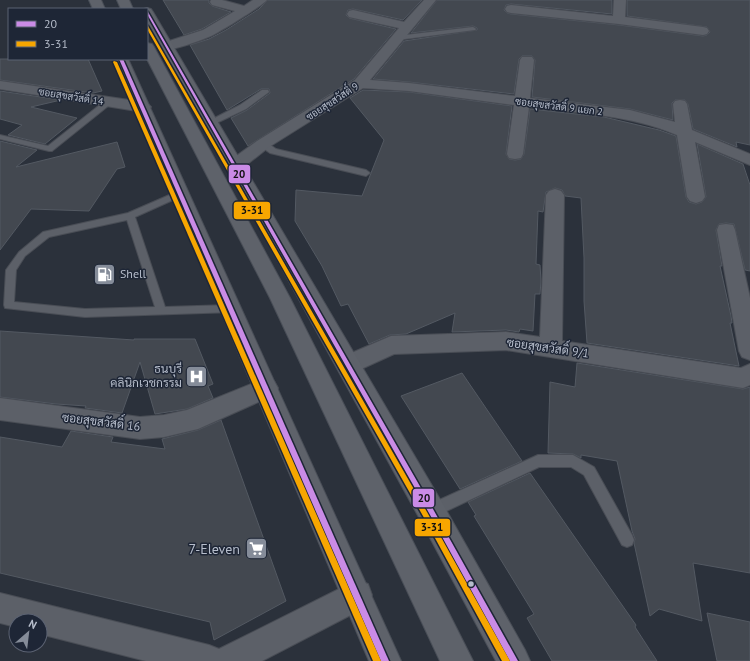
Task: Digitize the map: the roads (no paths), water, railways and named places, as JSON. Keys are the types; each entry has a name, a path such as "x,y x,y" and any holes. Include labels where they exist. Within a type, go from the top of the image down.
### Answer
{"main road":[{"path":"148,21 171,93 280,298 457,661"},
{"path":"156,47 209,123 431,511 514,661"},
{"path":"121,60 385,661"}],"street":[{"path":"156,47 208,34 261,0"},
{"name":"ซอยสุขสวัสดิ์ 9","path":"234,166 263,144 360,83 430,0"},
{"path":"619,20 620,0"},
{"path":"216,2 247,10"},
{"path":"511,9 703,30"},
{"path":"353,14 407,26"},
{"path":"515,154 527,60"},
{"name":"ซอยสุขสวัสดิ์ 9 แยก 2","path":"360,83 409,87 630,115 668,126 750,160"},
{"name":"ซอยสุขสวัสดิ์ 14","path":"0,86 143,107"},
{"path":"680,104 696,197"},
{"path":"551,348 555,195"},
{"path":"726,230 750,351"},
{"name":"ซอยสุขสวัสดิ์ 9/1","path":"348,365 392,345 506,341 743,378 750,374"},
{"name":"ซอยสุขสวัสดิ์ 16","path":"0,409 140,428 164,426 189,421 266,388"},
{"path":"0,608 211,661 357,595"}],"lane":[{"path":"397,38 473,29"},
{"path":"209,123 243,107 265,92"},
{"path":"0,137 49,149 109,102"},
{"path":"263,144 273,151 366,174"},
{"path":"180,192 130,216 46,234 22,254 11,270 4,305 85,314 161,310 230,309"},
{"path":"130,216 161,310"},
{"path":"431,511 538,461 573,461 589,471 628,540"}],"place":[{"name":"Shell","path":"104,274"},
{"name":"ธนบุรี คลินิกเวชกรรม","path":"197,376"},
{"name":"7-Eleven","path":"256,549"}]}
